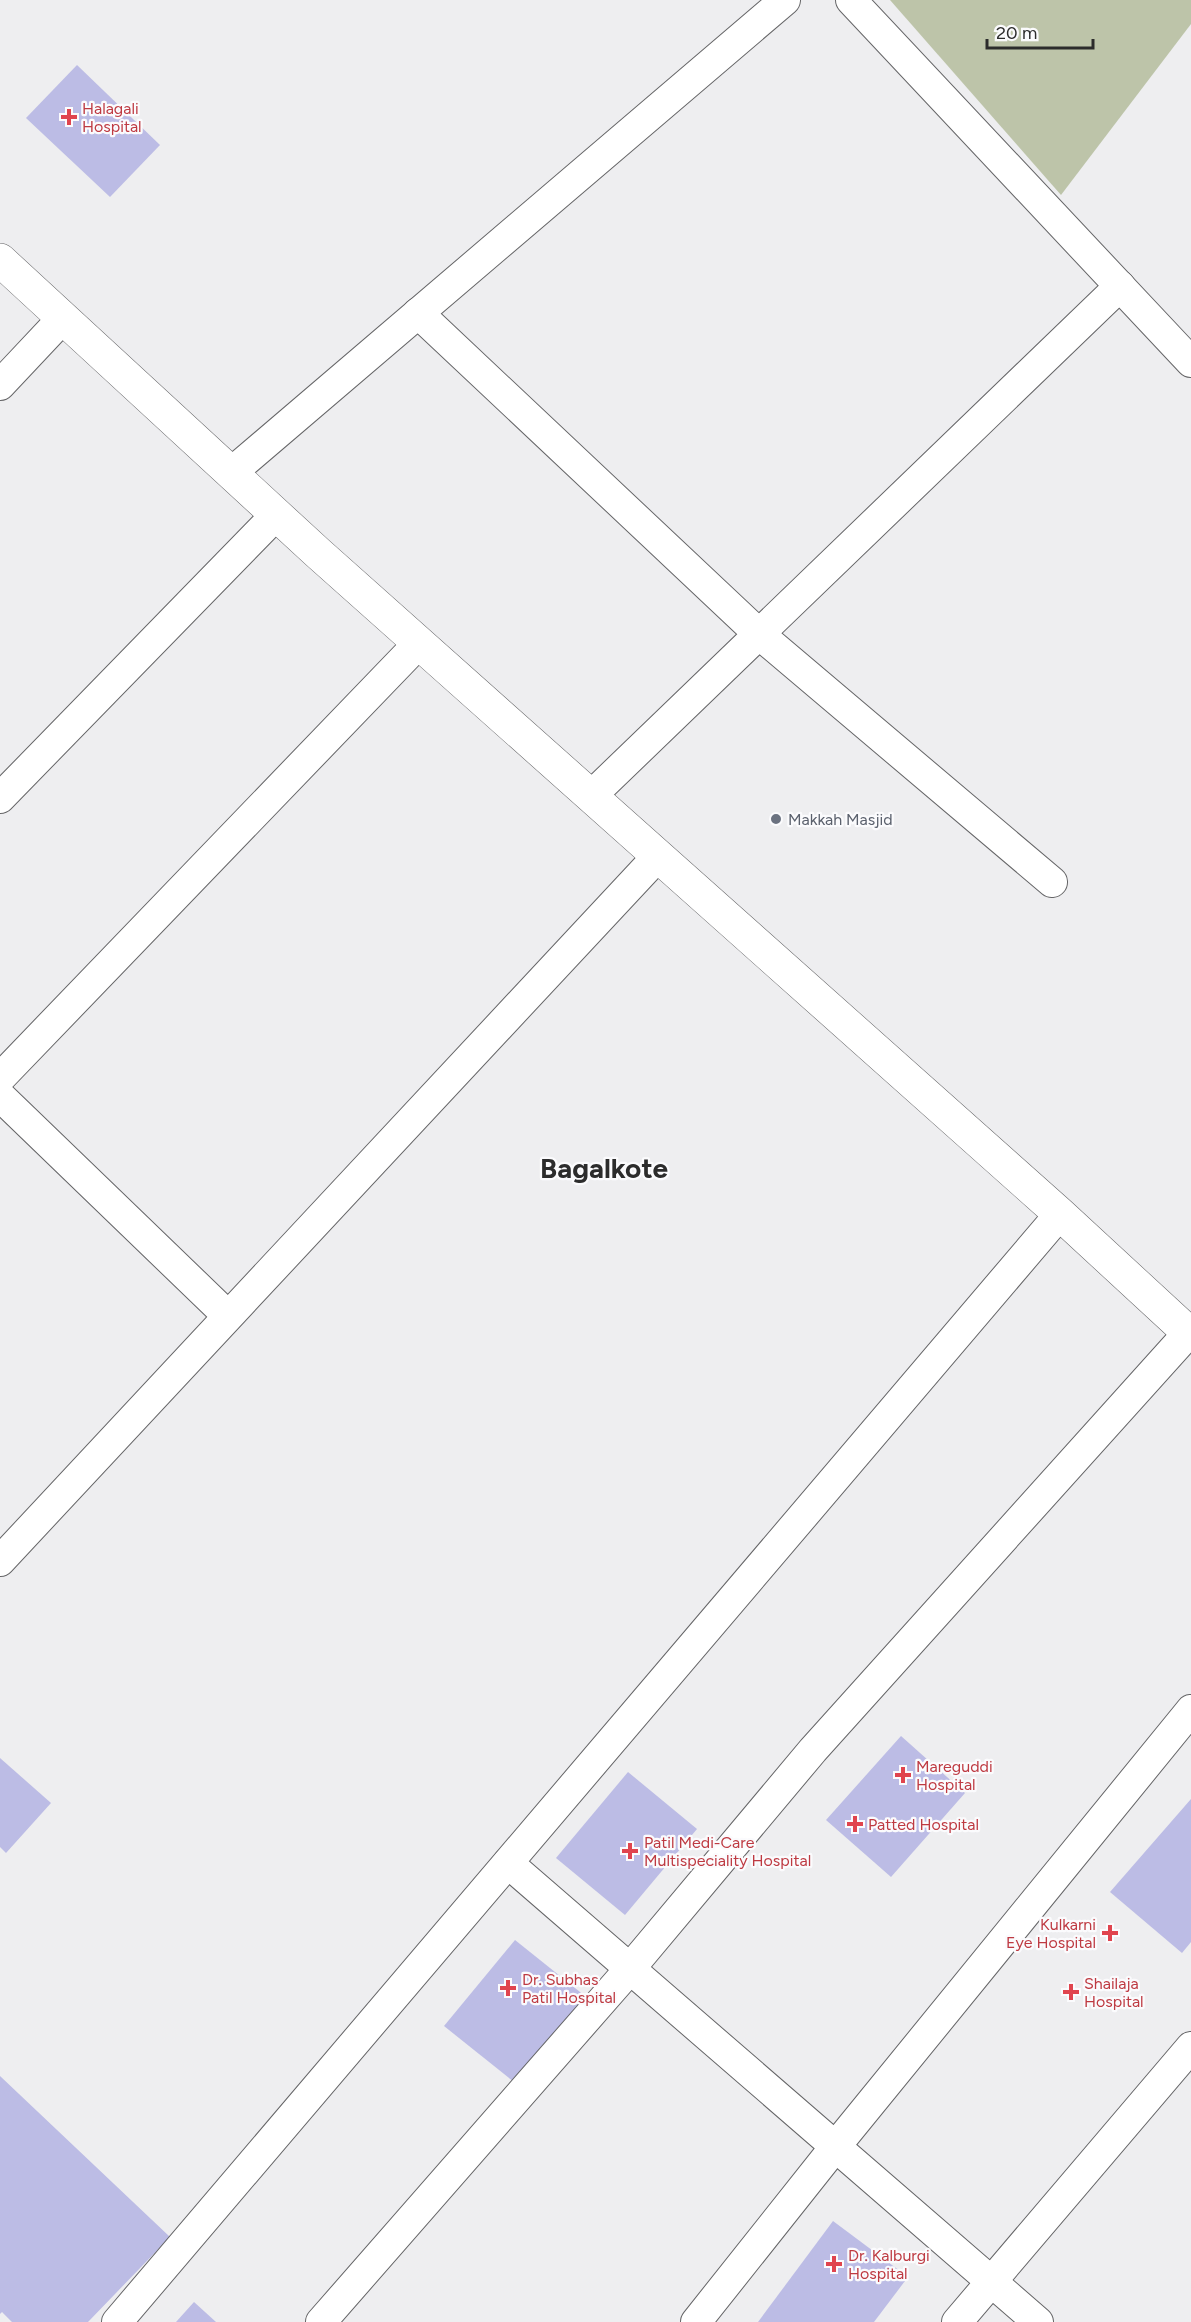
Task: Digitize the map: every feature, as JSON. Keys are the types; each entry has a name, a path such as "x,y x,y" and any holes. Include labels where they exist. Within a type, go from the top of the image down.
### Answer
{"street":[{"path":"231,473 785,0"},
{"path":"851,0 1191,362"},
{"path":"0,260 276,515 1190,1332 813,1750 629,1968 321,2322"},
{"path":"591,796 1120,286"},
{"path":"418,313 759,634 1052,882"},
{"path":"0,385 63,318"},
{"path":"0,798 276,515"},
{"path":"0,1078 419,643"},
{"path":"0,1561 658,856"},
{"path":"0,1096 228,1316"},
{"path":"117,2322 1060,1214"},
{"path":"696,2322 835,2147 1191,1710"},
{"path":"508,1863 1038,2322"},
{"path":"957,2322 1191,2047"}],"green space":[{"path":"890,0 1191,0 1191,24 1061,195"}],"building":[{"path":"77,65 160,145 110,197 26,118"},
{"path":"901,1736 965,1793 891,1877 826,1820"},
{"path":"0,1758 51,1803 6,1853 0,1847"},
{"path":"628,1772 697,1829 625,1915 556,1858"},
{"path":"1191,1799 1191,1942 1182,1953 1110,1892"},
{"path":"515,1940 590,2000 519,2086 444,2026"},
{"path":"0,2076 170,2237 88,2322 12,2322 2,2312 0,2314"},
{"path":"833,2221 908,2277 874,2322 758,2322"},
{"path":"194,2302 216,2322 176,2322"}],"place":[{"name":"Halagali Hospital","path":"69,117"},
{"name":"Makkah Masjid","path":"776,819"},
{"name":"Mareguddi Hospital","path":"903,1775"},
{"name":"Patted Hospital","path":"855,1824"},
{"name":"Patil Medi-Care Multispeciality Hospital","path":"630,1851"},
{"name":"Kulkarni Eye Hospital","path":"1110,1933"},
{"name":"Dr. Subhas Patil Hospital","path":"508,1988"},
{"name":"Shailaja Hospital","path":"1071,1992"},
{"name":"Dr. Kalburgi Hospital","path":"834,2264"}],"district":[{"name":"Bagalkote","path":"604,1168"}]}
